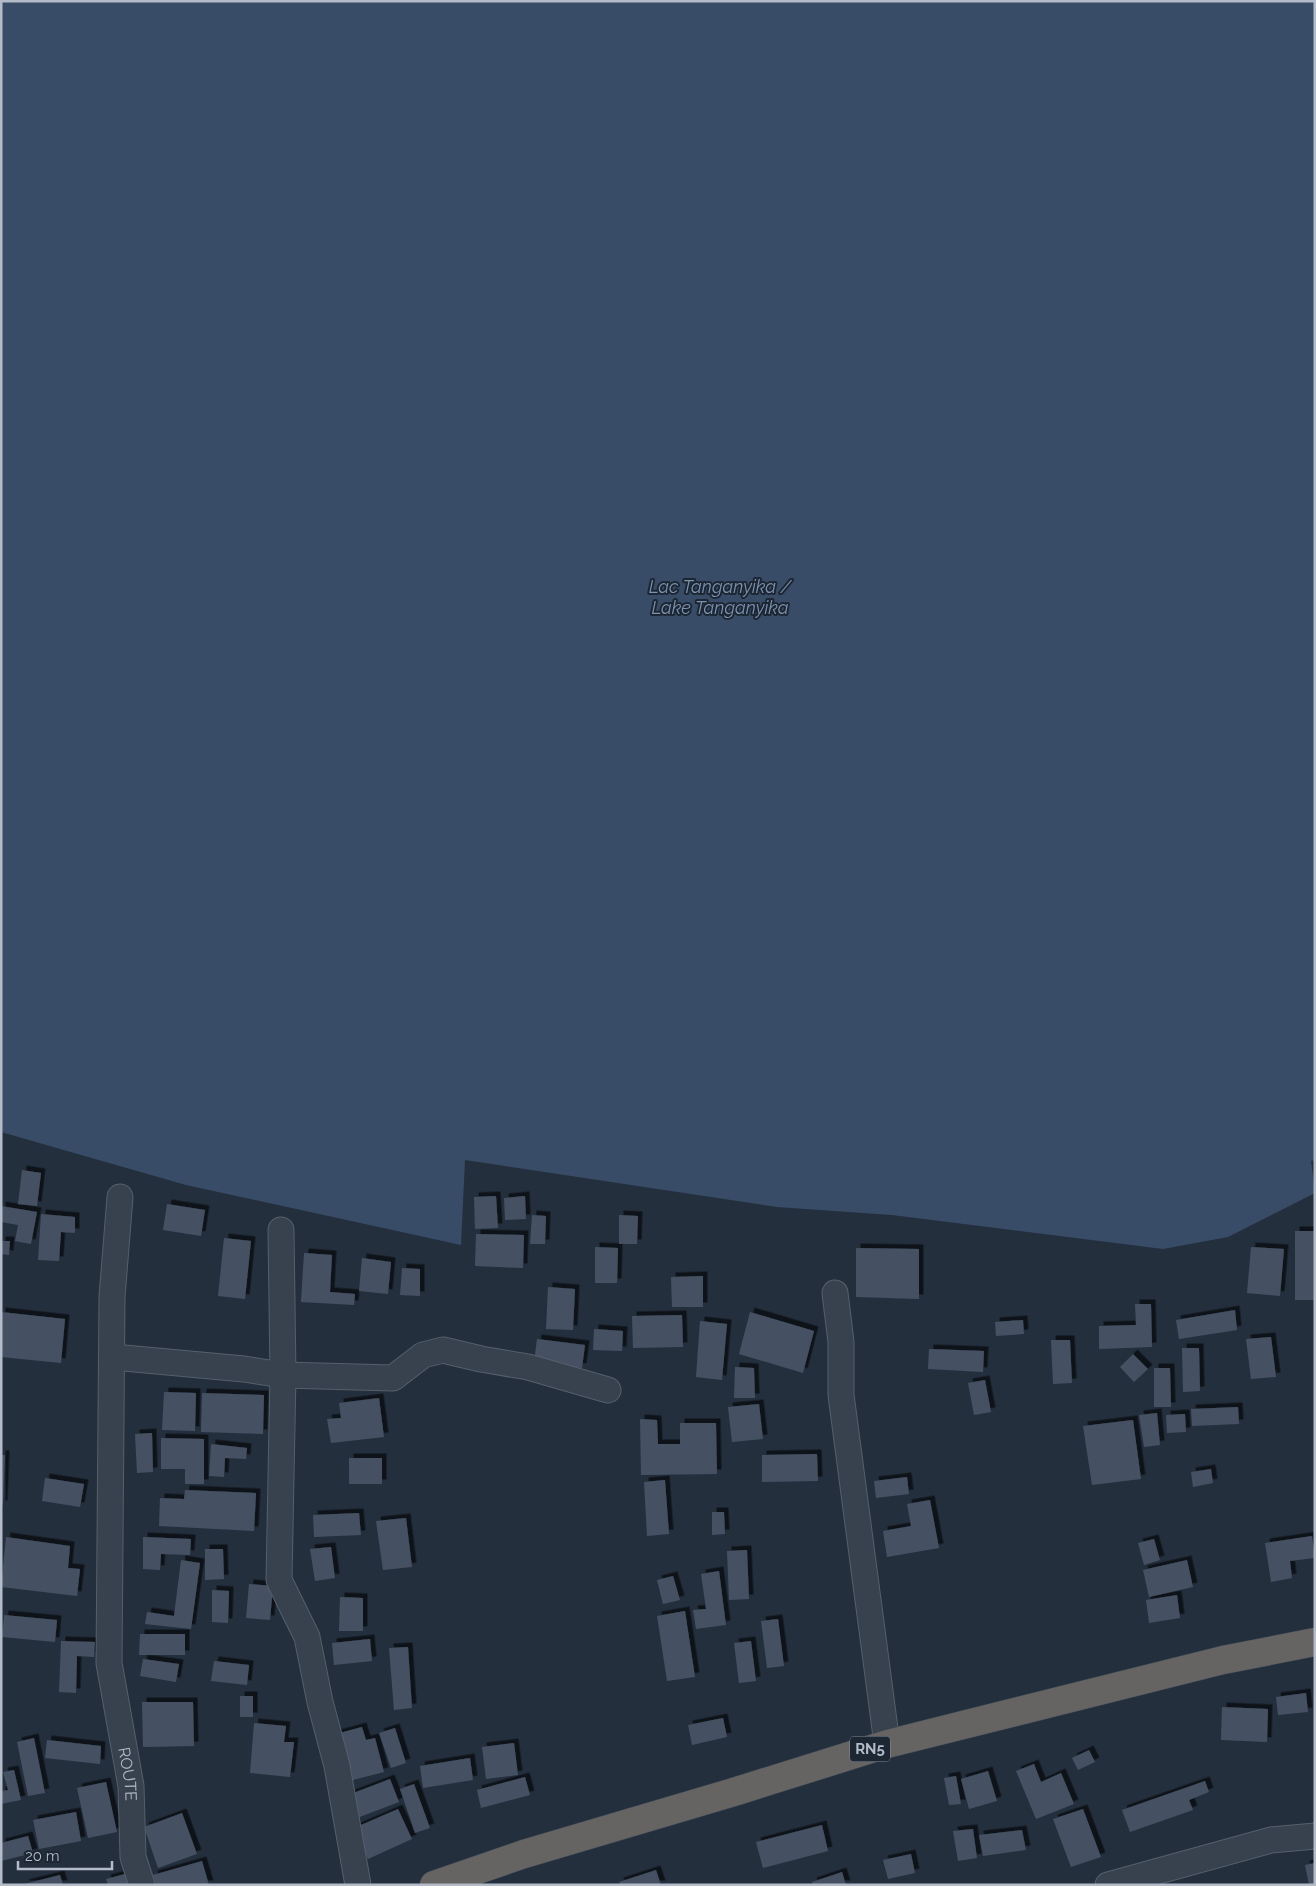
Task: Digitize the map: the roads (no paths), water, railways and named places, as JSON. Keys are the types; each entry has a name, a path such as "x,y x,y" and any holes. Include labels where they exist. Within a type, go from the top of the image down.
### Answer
{"highway":[{"name":"RN5","path":"434,1885 524,1854 887,1744 1223,1660 1315,1642"}],"street":[{"name":"ROUTE","path":"120,1197 112,1297 109,1663 130,1786 133,1857 142,1885"},
{"path":"281,1230 284,1375 279,1580 307,1638 320,1702 337,1766 358,1885"},
{"path":"835,1293 841,1342 841,1395 887,1744"},
{"path":"113,1357 244,1369 284,1375 392,1378 423,1355 443,1350 481,1360 528,1367 608,1390"},
{"path":"1108,1885 1271,1840 1315,1836"}],"water":[{"name":"Lac Tanganyika / Lake Tanganyika","path":"1,1 1315,1 1315,1160 1311,1161 1315,1193 1228,1237 1163,1249 892,1215 777,1207 465,1160 461,1245 186,1185 1,1132"}]}
